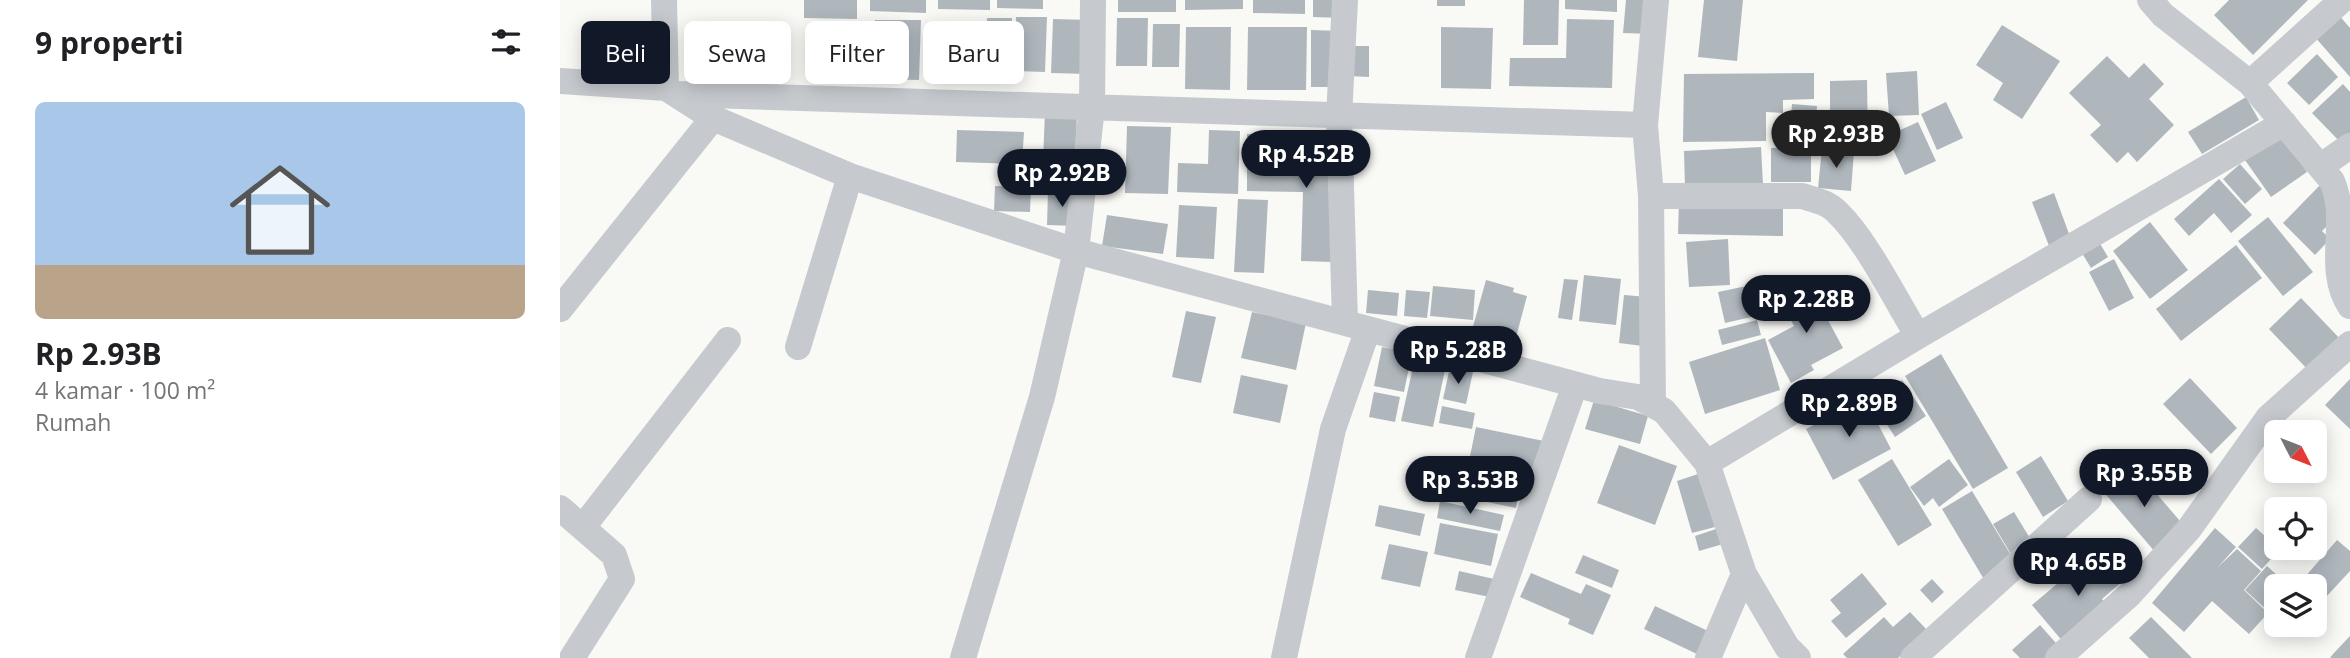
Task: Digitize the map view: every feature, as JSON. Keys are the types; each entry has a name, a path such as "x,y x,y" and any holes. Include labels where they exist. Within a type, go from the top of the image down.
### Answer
{"street":[{"path":"664,0 671,91"},
{"path":"963,658 1042,397 1076,251 1092,107 1093,0"},
{"path":"1283,658 1357,326 1339,117 1345,0"},
{"path":"1653,405 1651,196 1645,125 1656,0"},
{"path":"2150,0 2163,15 2250,83 2321,166 2339,194 2345,217 2342,226 2339,283 2348,295"},
{"path":"2250,83 2342,0"},
{"path":"560,81 671,91 1339,117 1645,125"},
{"path":"671,91 713,118 850,176 1076,251 1575,385 1638,397 1664,411 1707,463 1744,574 1787,647 1798,658"},
{"path":"560,309 713,118"},
{"path":"1707,463 1917,336 2284,123"},
{"path":"2321,166 2350,146"},
{"path":"799,348 850,176"},
{"path":"1651,196 1802,196 1823,201 1836,211 1852,231 1917,336"},
{"path":"583,527 728,340"},
{"path":"2058,658 2130,595 2189,529 2268,418 2350,344"},
{"path":"1478,658 1575,385"},
{"path":"1913,658 2033,552 2088,499"},
{"path":"560,508 614,555 622,579 572,658"},
{"path":"1708,658 1744,574"}],"building":[{"path":"804,0 857,0 857,19 804,18"},
{"path":"870,0 926,0 926,13 870,11"},
{"path":"938,0 990,0 990,10 938,9"},
{"path":"997,0 1043,0 1043,9 997,8"},
{"path":"1118,0 1176,0 1176,12 1118,12"},
{"path":"1185,0 1243,0 1243,9 1185,10"},
{"path":"1253,0 1305,0 1305,14 1253,13"},
{"path":"1313,0 1343,0 1343,18 1313,17"},
{"path":"1437,0 1465,0 1465,6 1437,6"},
{"path":"1524,0 1559,0 1558,45 1523,45"},
{"path":"1565,0 1617,0 1617,12 1565,9"},
{"path":"1626,0 1654,0 1652,34 1623,33"},
{"path":"1704,0 1743,0 1737,61 1698,57"},
{"path":"2229,0 2308,0 2253,55 2214,15"},
{"path":"2338,14 2350,28 2350,77 2314,36"},
{"path":"1016,17 1047,17 1045,72 1024,71 1024,21 1016,21"},
{"path":"987,18 1012,18 1012,21 987,21"},
{"path":"1117,18 1148,18 1147,66 1116,66"},
{"path":"1053,19 1090,20 1089,74 1051,73"},
{"path":"1567,19 1614,20 1612,88 1509,86 1510,58 1566,58"},
{"path":"921,20 919,80 909,80 909,21 875,21"},
{"path":"1153,24 1180,24 1179,67 1152,67"},
{"path":"2002,25 2060,61 2022,119 1993,100 2003,83 1976,65"},
{"path":"1186,27 1231,27 1230,90 1185,89"},
{"path":"1248,27 1307,27 1306,90 1247,90"},
{"path":"1441,27 1493,28 1491,89 1441,88"},
{"path":"1311,30 1340,31 1340,87 1311,87"},
{"path":"1349,46 1369,46 1369,77 1348,76"},
{"path":"2317,54 2338,77 2309,105 2287,83"},
{"path":"2107,56 2129,78 2144,63 2164,84 2149,99 2174,125 2137,162 2128,152 2117,163 2090,135 2101,125 2069,93"},
{"path":"1917,71 1919,115 1889,116 1886,73"},
{"path":"1814,73 1814,99 1783,100 1783,113 1766,112 1766,141 1683,142 1684,74"},
{"path":"1867,80 1868,141 1830,142 1830,81"},
{"path":"2343,84 2350,92 2350,142 2345,147 2312,113"},
{"path":"2246,97 2259,120 2202,154 2188,132"},
{"path":"1946,102 1963,138 1937,150 1921,114"},
{"path":"1792,104 1817,106 1814,140 1789,138"},
{"path":"1045,111 1077,111 1075,188 1042,187"},
{"path":"1918,122 1936,161 1905,175 1887,136"},
{"path":"1127,126 1171,127 1168,194 1125,193"},
{"path":"957,130 1024,132 1022,164 956,162"},
{"path":"1209,130 1240,131 1238,194 1177,192 1178,163 1208,164"},
{"path":"1305,130 1336,130 1332,262 1301,261 1303,192 1247,191 1247,165 1280,166 1280,155 1304,156"},
{"path":"1247,134 1276,134 1275,163 1247,163"},
{"path":"2282,134 2307,172 2271,197 2245,160"},
{"path":"1761,147 1763,185 1685,188 1684,151"},
{"path":"1811,147 1811,182 1771,182 1771,148"},
{"path":"1822,148 1854,151 1851,191 1818,188"},
{"path":"2240,164 2262,189 2245,204 2223,179"},
{"path":"2219,179 2252,215 2231,233 2214,213 2189,236 2174,219"},
{"path":"2322,183 2337,216 2322,231 2330,239 2315,255 2283,223"},
{"path":"995,186 1031,187 1030,212 994,211"},
{"path":"1048,192 1078,193 1077,226 1047,225"},
{"path":"2054,193 2072,242 2051,251 2032,202"},
{"path":"1238,199 1268,200 1264,273 1234,272"},
{"path":"1679,200 1783,202 1783,236 1678,234"},
{"path":"1179,205 1217,207 1214,259 1176,257"},
{"path":"1107,215 1168,224 1163,254 1102,246"},
{"path":"2268,217 2313,272 2283,296 2238,241"},
{"path":"2150,222 2188,270 2150,299 2113,251"},
{"path":"1728,239 1730,285 1689,287 1686,242"},
{"path":"2099,242 2108,257 2091,268 2082,253"},
{"path":"2236,245 2262,278 2181,341 2156,309"},
{"path":"2114,259 2134,298 2109,311 2089,272"},
{"path":"1584,275 1621,279 1616,325 1579,321"},
{"path":"1564,279 1578,280 1572,320 1558,318"},
{"path":"1486,280 1514,288 1513,292 1527,296 1515,341 1472,330"},
{"path":"1775,280 1782,310 1725,323 1718,292"},
{"path":"1822,284 1833,305 1823,311 1843,348 1811,365 1814,370 1791,383 1768,340 1794,326 1783,305"},
{"path":"1433,286 1475,290 1473,320 1430,316"},
{"path":"1368,290 1399,293 1397,316 1366,313"},
{"path":"1406,290 1430,292 1427,318 1404,316"},
{"path":"1624,295 1648,297 1643,346 1619,343"},
{"path":"2301,298 2344,343 2312,374 2269,329"},
{"path":"1186,311 1216,317 1201,383 1172,377"},
{"path":"1252,312 1306,323 1296,370 1241,358"},
{"path":"1757,320 1761,335 1722,345 1718,330"},
{"path":"1765,338 1780,390 1705,414 1689,362"},
{"path":"1382,347 1412,352 1404,392 1374,386"},
{"path":"1941,354 2008,468 1973,489 1905,376"},
{"path":"1415,358 1446,365 1433,427 1401,421"},
{"path":"1450,367 1473,372 1466,404 1443,399"},
{"path":"1241,375 1288,385 1280,423 1233,413"},
{"path":"2190,378 2237,428 2211,454 2163,404"},
{"path":"2350,379 2350,429 2325,405"},
{"path":"1902,380 1926,416 1895,437 1871,400"},
{"path":"1374,392 1400,397 1395,422 1369,417"},
{"path":"1865,399 1891,449 1833,480 1806,429"},
{"path":"1594,400 1648,416 1640,444 1585,429"},
{"path":"1442,406 1475,413 1472,429 1439,423"},
{"path":"1476,427 1544,441 1536,480 1468,466"},
{"path":"1619,445 1677,466 1655,525 1597,503"},
{"path":"2041,456 2068,501 2043,517 2016,472"},
{"path":"1892,459 1932,525 1898,546 1858,480"},
{"path":"1949,459 1968,485 1939,507 1933,498 1924,506 1910,487"},
{"path":"2131,464 2186,528 2156,553 2102,490"},
{"path":"1701,473 1715,527 1692,533 1677,481"},
{"path":"1477,479 1520,488 1516,508 1473,499"},
{"path":"1972,491 2015,562 1985,581 1942,509"},
{"path":"1440,501 1504,515 1500,531 1437,518"},
{"path":"1379,505 1425,514 1420,536 1375,526"},
{"path":"2014,512 2036,548 2015,561 1993,524"},
{"path":"1440,523 1498,534 1491,566 1434,554"},
{"path":"1725,526 1730,542 1699,551 1695,536"},
{"path":"2215,528 2236,547 2218,567 2237,549 2261,571 2244,590 2264,609 2264,617 2249,634 2212,601 2184,632 2152,603"},
{"path":"2256,528 2264,535 2264,560 2270,560 2262,569 2238,547"},
{"path":"2337,540 2350,551 2350,571 2327,596 2327,574 2307,574 2320,560 2327,560 2327,552"},
{"path":"1389,544 1428,552 1420,587 1381,579"},
{"path":"2101,553 2124,580 2102,599 2109,606 2064,643 2032,605 2076,568 2080,571"},
{"path":"1583,555 1619,570 1612,588 1575,573"},
{"path":"2267,566 2276,574 2264,574 2264,607 2245,590"},
{"path":"1459,571 1494,579 1490,597 1455,590"},
{"path":"1531,573 1581,594 1586,584 1611,595 1593,635 1568,624 1570,619 1520,597"},
{"path":"1862,573 1887,604 1846,638 1831,621 1841,613 1830,600"},
{"path":"1932,579 1944,592 1932,603 1920,590"},
{"path":"1655,606 1708,631 1697,654 1644,629"},
{"path":"1910,612 1927,630 1898,658 1847,658 1843,654 1884,617 1893,627"},
{"path":"2151,617 2192,658 2149,658 2129,638"},
{"path":"2040,625 2063,651 2055,658 2020,658 2012,650"},
{"path":"2350,636 2350,658 2330,658 2333,654"}]}
